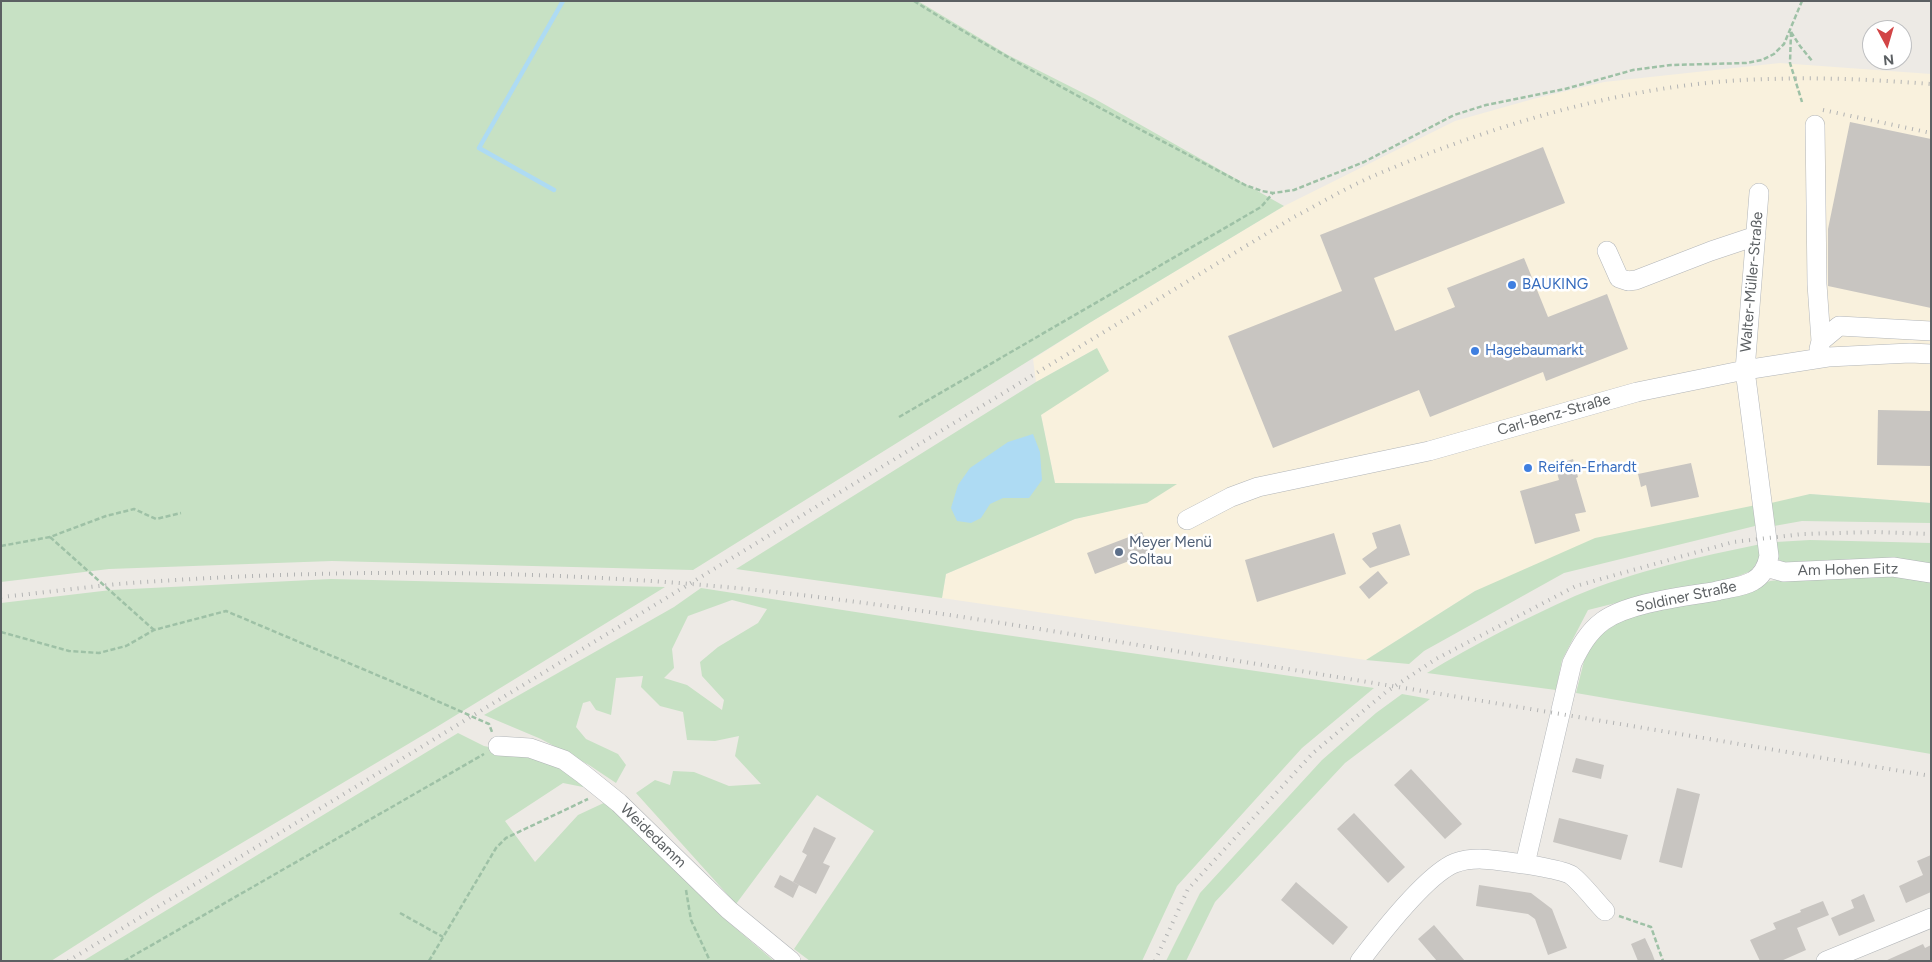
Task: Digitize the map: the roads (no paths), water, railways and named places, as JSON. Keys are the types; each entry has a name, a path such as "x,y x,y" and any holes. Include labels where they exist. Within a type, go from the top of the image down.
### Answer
{"street":[{"path":"1815,125 1817,284 1821,341 1816,359"},
{"name":"Walter-Müller-Straße","path":"1745,370 1759,193"},
{"path":"1607,251 1619,278 1628,281 1636,280 1710,251 1756,236"},
{"path":"1821,341 1839,326 1931,331"},
{"name":"Carl-Benz-Straße","path":"1187,520 1231,497 1258,487 1429,451 1636,392 1745,370 1816,359 1901,353 1931,354"},
{"path":"1745,370 1769,556 1766,567"},
{"name":"Am Hohen Eitz","path":"1766,567 1784,572 1893,567 1931,573"},
{"name":"Soldiner Straße","path":"1525,864 1572,663 1586,637 1604,620 1623,611 1645,604 1735,587 1754,581 1766,567"},
{"name":"Weidedamm","path":"498,746 530,748 564,760 606,791 729,910 791,961"},
{"path":"1360,961 1420,891 1440,872 1455,864 1471,860 1488,858 1525,864 1570,875 1605,912"},
{"path":"1826,961 1931,918"}],"water":[{"path":"1033,434 1040,452 1042,480 1029,498 1003,498 990,504 981,518 971,523 957,521 951,508 958,485 970,468 1008,442"}],"waterway":[{"path":"554,190 479,148 563,1"}],"railway":[{"path":"68,961 1294,217 1367,179 1472,137 1521,122 1621,96 1671,87 1792,78 1852,79 1931,84"},
{"path":"1823,110 1931,133"},
{"path":"1155,961 1188,889 1313,753 1386,692 1436,659 1576,586 1733,542 1803,534 1874,532 1931,534"},
{"path":"1,597 118,584 186,579 392,573 528,575 728,587 855,602 981,620 1931,776"}],"place":[{"name":"BAUKING","path":"1512,285"},
{"name":"Hagebaumarkt","path":"1475,351"},
{"name":"Reifen-Erhardt","path":"1528,468"},
{"name":"Meyer Menü Soltau","path":"1119,552"}]}
